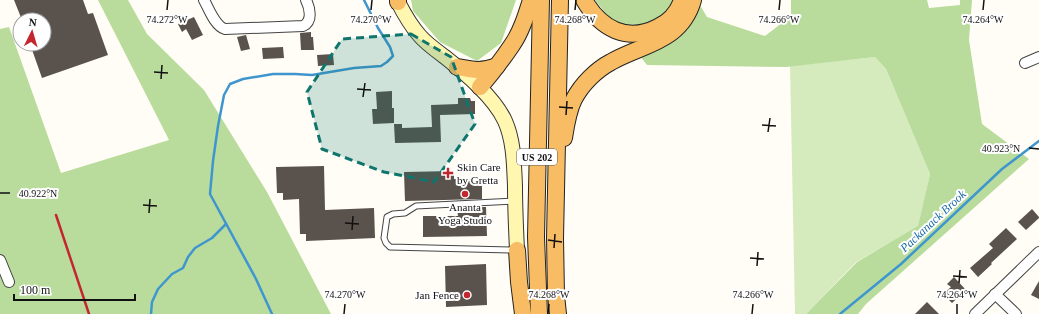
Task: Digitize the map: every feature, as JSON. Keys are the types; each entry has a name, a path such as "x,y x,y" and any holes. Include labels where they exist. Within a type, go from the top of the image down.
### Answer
{"highway":[{"path":"480,87 512,45 523,24 531,0"},
{"name":"US 202","path":"539,314 536,237 541,0"},
{"name":"US 202","path":"558,314 555,267 560,0"},
{"path":"584,0 599,19 612,29 627,34 636,34 649,32 661,26 674,15 682,0"},
{"path":"556,178 570,109 574,99 585,84 597,71 611,62 660,40 675,30 685,19 692,6 693,0"},
{"path":"457,67 474,70 487,70 497,66"},
{"path":"518,250 519,286 523,314"}],"main road":[{"path":"398,1 412,26 420,36 480,87 500,111 505,121 509,133 513,159 518,250"}],"street":[{"path":"204,0 217,25 225,29 303,26 309,21 310,14 309,6 306,0"},
{"path":"1025,63 1039,57"},
{"path":"975,314 1039,252"},
{"path":"0,260 9,282"},
{"path":"995,294 1016,314"}],"lane":[{"path":"515,201 416,206 405,213 393,214 387,217 384,238 390,247 518,250"}],"highlighted area":[{"path":"411,34 451,57 475,124 434,182 384,172 322,149 307,92 342,39"}],"green space":[{"path":"98,0 128,0 147,34 204,90 267,192 331,314 0,314 0,29 9,27 12,35 12,52 18,52 61,173 169,140"},
{"path":"411,0 516,0 501,43 477,61 440,42 413,11"},
{"path":"595,0 697,0 707,17 765,36 791,16 791,0 927,0 929,8 960,5 960,0 972,0 969,40 982,124 1029,159 866,304 858,314 806,314 857,262 918,226 930,174 886,69 875,57 786,67 647,65"},
{"path":"875,57 886,69 930,174 918,227 856,262 806,314 795,314 790,66"}],"building":[{"path":"14,0 83,0 88,14 93,13 108,55 42,78 33,52 52,52 52,12 19,12"},
{"path":"194,17 203,35 192,40 186,29 182,32 178,24"},
{"path":"311,32 314,50 301,50 300,33"},
{"path":"246,35 250,49 241,51 237,37"},
{"path":"283,47 284,58 263,59 262,48"},
{"path":"333,54 334,65 318,66 317,55"},
{"path":"392,91 394,123 373,124 372,109 377,109 376,92"},
{"path":"458,98 470,98 471,101 475,101 475,114 440,115 441,142 395,143 394,124 402,124 402,128 432,127 431,105 458,104"},
{"path":"324,166 325,210 374,208 375,238 306,241 306,234 300,234 299,199 283,200 283,193 277,193 276,167"},
{"path":"454,171 454,179 482,178 482,199 405,201 404,172"},
{"path":"486,207 487,236 423,237 423,216 458,216 457,208"},
{"path":"1032,209 1039,218 1026,230 1018,222"},
{"path":"1006,228 1017,239 978,277 970,268 993,248 989,244"},
{"path":"486,264 487,305 446,307 445,266"},
{"path":"954,277 966,290 952,303 943,294 951,287 947,284"},
{"path":"1039,281 1039,299 1031,295"},
{"path":"927,302 939,314 915,314"}],"waterway":[{"path":"272,314 256,279 210,194 213,161 224,95 230,84 243,79 273,74 312,75 354,68 381,66 387,62 393,56 390,47 378,28 364,0"},
{"name":"Packanack Brook","path":"840,314 901,264 1002,169 1039,141"},
{"path":"151,314 152,302 158,289 172,274 183,268 188,257 195,248 212,238 226,224"}],"railway":[{"path":"56,215 89,314"}],"place":[{"name":"Skin Care by Gretta","path":"448,173"},
{"name":"Ananta Yoga Studio","path":"465,194"},
{"name":"Jan Fence","path":"467,295"}]}
